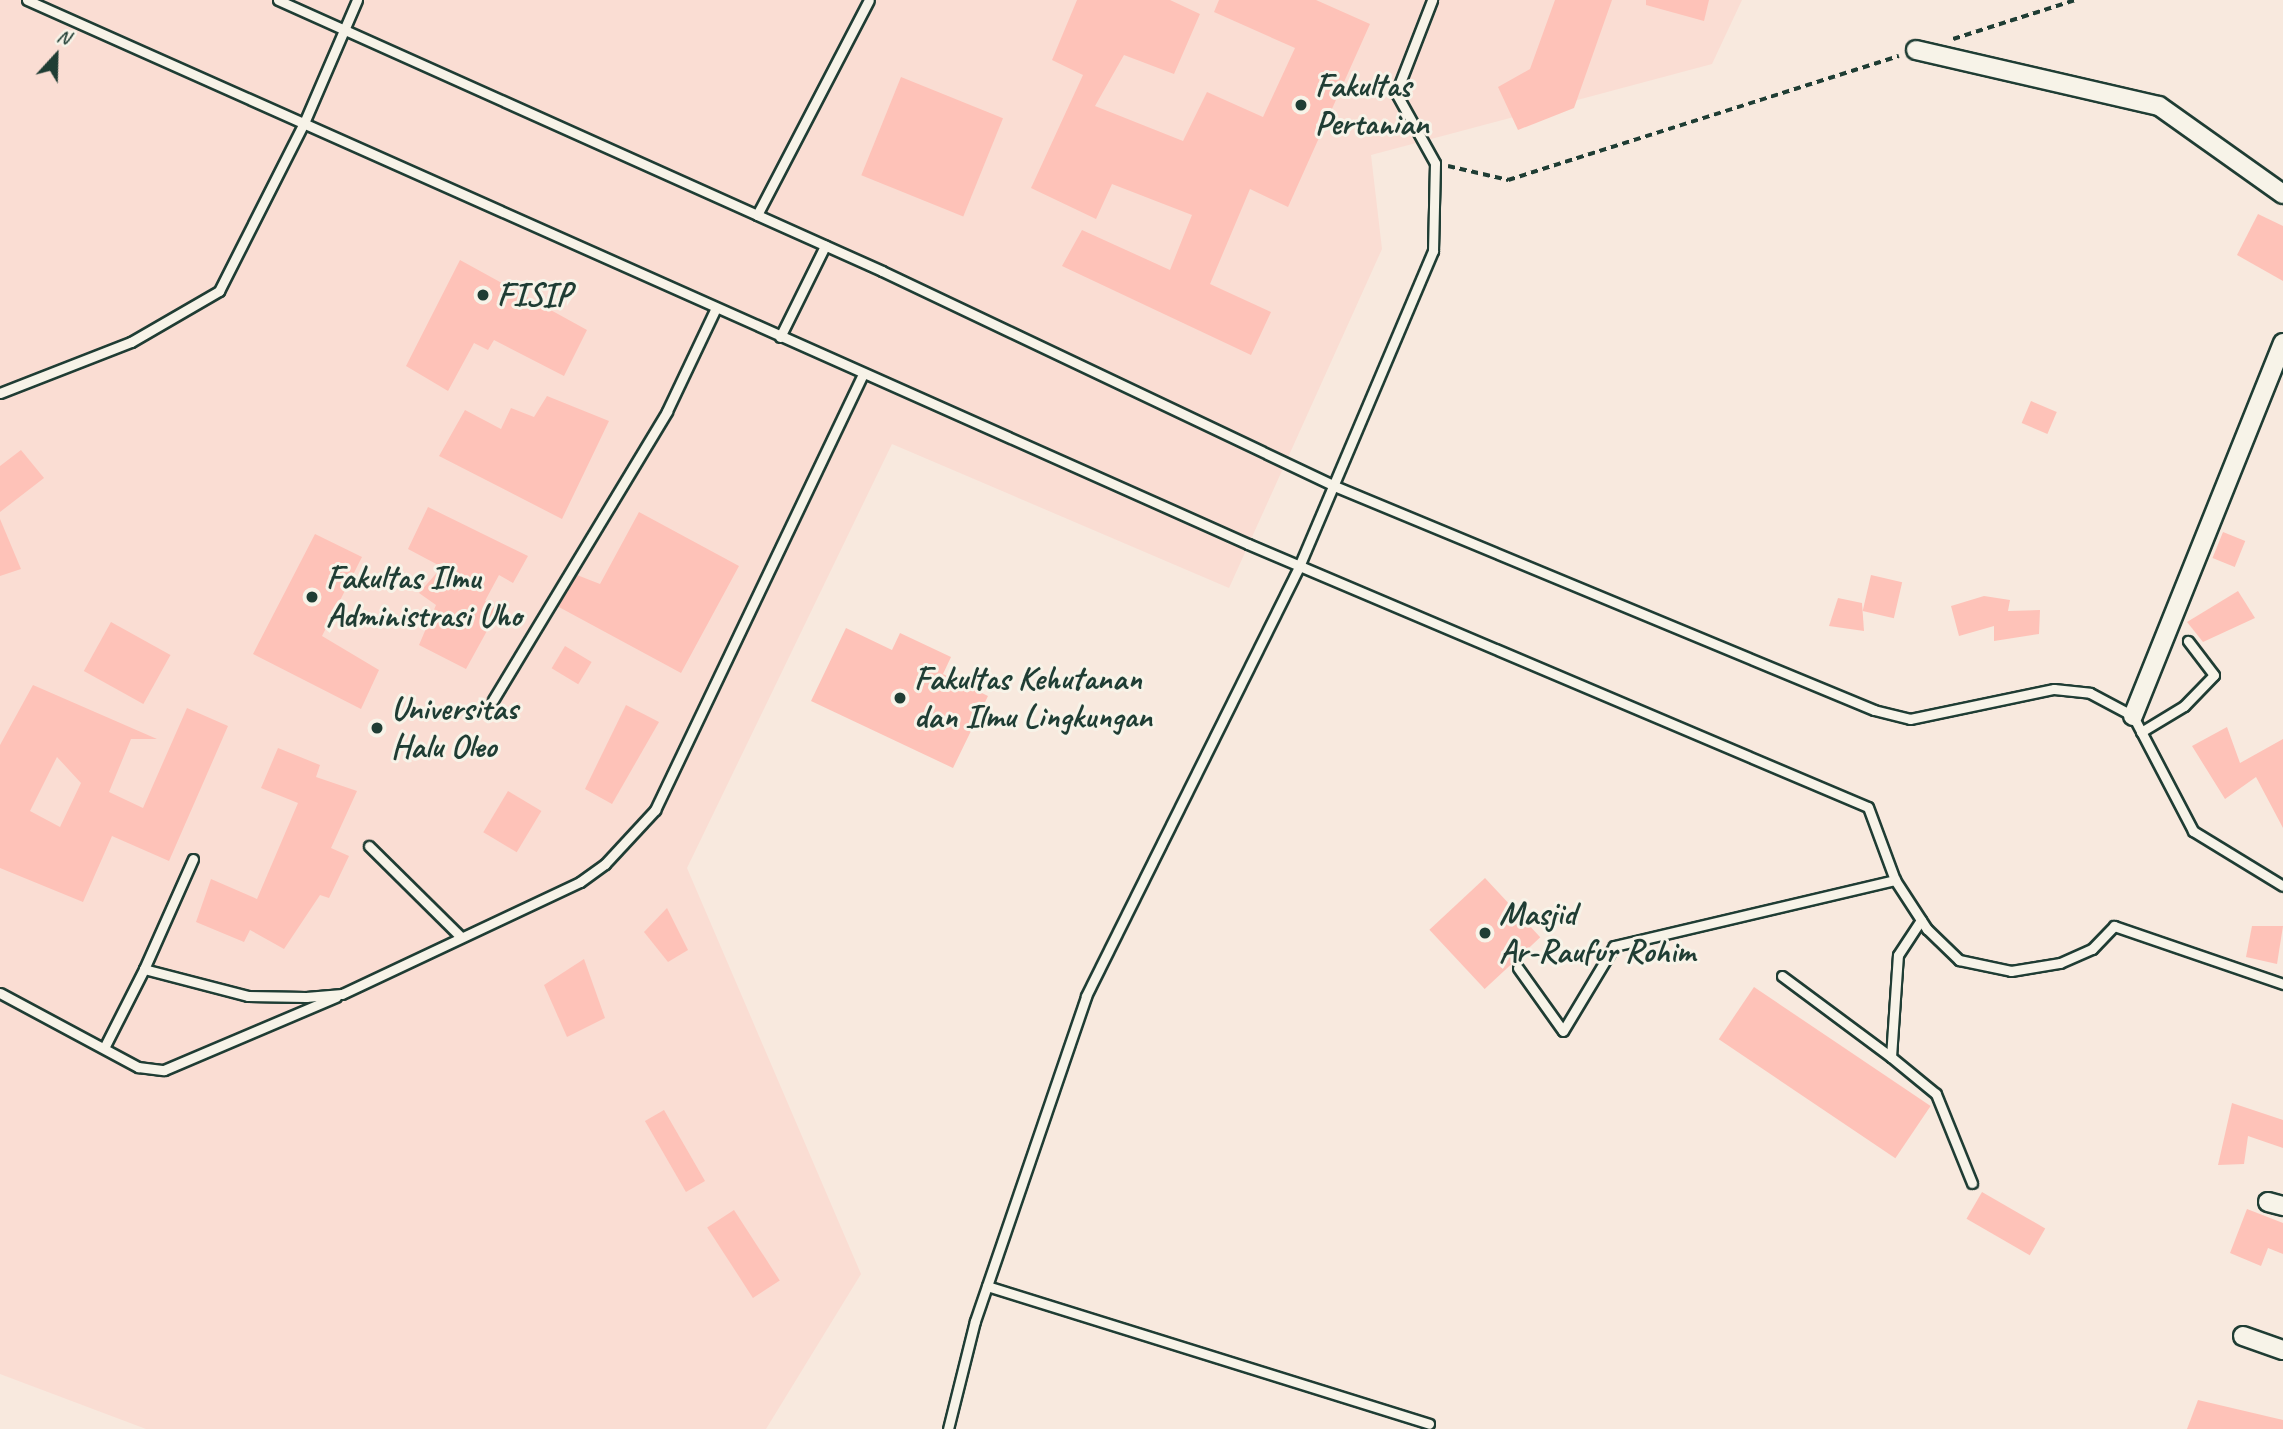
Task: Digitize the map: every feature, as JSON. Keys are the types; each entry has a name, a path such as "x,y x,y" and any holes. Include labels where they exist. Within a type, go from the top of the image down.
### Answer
{"street":[{"path":"1916,50 2159,106 2283,194"},
{"path":"2137,724 2283,343"},
{"path":"2243,1336 2283,1350"}],"lane":[{"path":"27,0 600,252 715,310 1868,807 1895,880 1921,920 1959,960 2011,971 2060,963 2092,949 2114,926 2283,984"},
{"path":"278,0 825,246 1332,485 1874,710 1910,719 2054,689 2090,693 2137,724 2193,831 2283,887"},
{"path":"0,393 131,342 219,291 304,123 357,0"},
{"path":"757,215 869,0"},
{"path":"948,1429 987,1286 1086,996 1300,564 1433,251 1435,163 1396,93 1432,0"},
{"path":"780,337 825,246"},
{"path":"492,700 667,411 715,310"},
{"path":"0,993 138,1067 164,1070 342,994 459,935 580,882 629,844 655,810 863,373"},
{"path":"2137,724 2183,706 2214,675 2188,641"},
{"path":"369,846 459,935"},
{"path":"104,1048 144,970 193,859"},
{"path":"1518,968 1563,1031 1614,946 1895,880"},
{"path":"1891,1058 1898,955 1921,920"},
{"path":"144,970 248,996 342,994"},
{"path":"1782,976 1936,1094 1972,1183"},
{"path":"987,1286 1429,1424"}],"path":[{"path":"1435,163 1508,180 2075,0"}],"shaded area":[{"name":"Universitas Halu Oleo","path":"0,0 1742,0 1712,64 1371,155 1382,249 1229,588 892,444 687,868 861,1274 766,1429 146,1429 0,1374"}],"building":[{"path":"1077,0 1170,0 1200,14 1174,74 1124,55 1095,106 1183,141 1207,92 1263,117 1295,48 1214,12 1219,0 1316,0 1370,24 1288,207 1250,189 1210,284 1271,312 1251,355 1062,266 1082,230 1170,270 1192,215 1112,184 1096,219 1031,188 1083,75 1052,60"},
{"path":"1555,0 1612,0 1574,108 1518,130 1498,87 1530,69"},
{"path":"1646,0 1709,0 1704,21 1646,5"},
{"path":"901,77 1003,118 963,216 861,175"},
{"path":"2258,214 2283,226 2283,281 2237,255"},
{"name":"FISIP","path":"460,260 587,330 564,376 494,340 488,350 474,343 448,391 406,366"},
{"path":"547,396 609,421 562,519 439,456 465,410 501,429 511,408 534,417"},
{"path":"2031,401 2057,412 2047,434 2022,423"},
{"path":"21,450 44,478 0,512 0,466"},
{"path":"428,507 528,556 513,583 499,575 485,601 499,609 466,669 419,645 436,605 419,593 442,567 408,549"},
{"path":"639,512 739,566 681,673 557,606 577,575 600,584"},
{"path":"0,519 21,569 0,576"},
{"path":"2223,532 2245,541 2235,567 2213,558"},
{"name":"Fakultas Ilmu Administrasi Uho","path":"315,534 362,557 322,636 379,670 361,709 253,654"},
{"path":"1871,575 1902,582 1894,618 1863,611"},
{"path":"2238,591 2255,618 2203,642 2187,622"},
{"path":"1984,596 2010,600 2008,611 2040,610 2039,634 1994,641 1994,626 1959,636 1951,606"},
{"path":"1838,598 1862,603 1864,631 1829,626"},
{"path":"111,622 170,655 143,704 84,671"},
{"name":"Fakultas Kehutanan dan Ilmu Lingkungan","path":"846,628 892,650 900,633 951,657 943,674 988,696 953,768 811,701"},
{"path":"565,646 592,662 578,684 552,668"},
{"path":"33,685 157,739 131,739 109,792 143,808 187,708 228,726 169,861 112,836 83,902 0,868 0,745","holes":["57,757 81,783 60,827 30,811"]},
{"path":"626,705 659,722 612,804 585,789"},
{"path":"2227,727 2240,763 2283,739 2283,828 2256,777 2225,799 2192,746"},
{"path":"278,748 320,765 316,777 357,791 331,848 349,856 329,898 320,895 284,949 250,930 244,942 196,922 211,879 257,899 298,803 261,788"},
{"path":"508,791 541,811 517,852 483,832"},
{"name":"Masjid Ar-Raufur Rohim","path":"1485,878 1540,937 1485,989 1429,930"},
{"path":"667,908 688,950 668,962 644,932"},
{"path":"2252,926 2283,926 2277,964 2246,957"},
{"path":"584,959 605,1018 567,1037 544,985"},
{"path":"1754,987 1931,1106 1895,1158 1719,1039"},
{"path":"2232,1103 2283,1120 2283,1148 2248,1136 2244,1164 2218,1165"},
{"path":"664,1110 705,1181 686,1192 645,1121"},
{"path":"1982,1192 2045,1228 2030,1255 1966,1219"},
{"path":"2247,1209 2283,1223 2283,1254 2268,1248 2261,1266 2230,1253"},
{"path":"734,1210 780,1280 753,1298 707,1227"},
{"path":"2198,1400 2283,1420 2283,1429 2187,1429"}],"place":[{"name":"Fakultas Pertanian","path":"1301,105"},
{"name":"FISIP","path":"483,295"},
{"name":"Fakultas Ilmu Administrasi Uho","path":"312,597"},
{"name":"Fakultas Kehutanan dan Ilmu Lingkungan","path":"900,698"},
{"name":"Universitas Halu Oleo","path":"377,728"},
{"name":"Masjid Ar-Raufur Rohim","path":"1485,933"}]}
